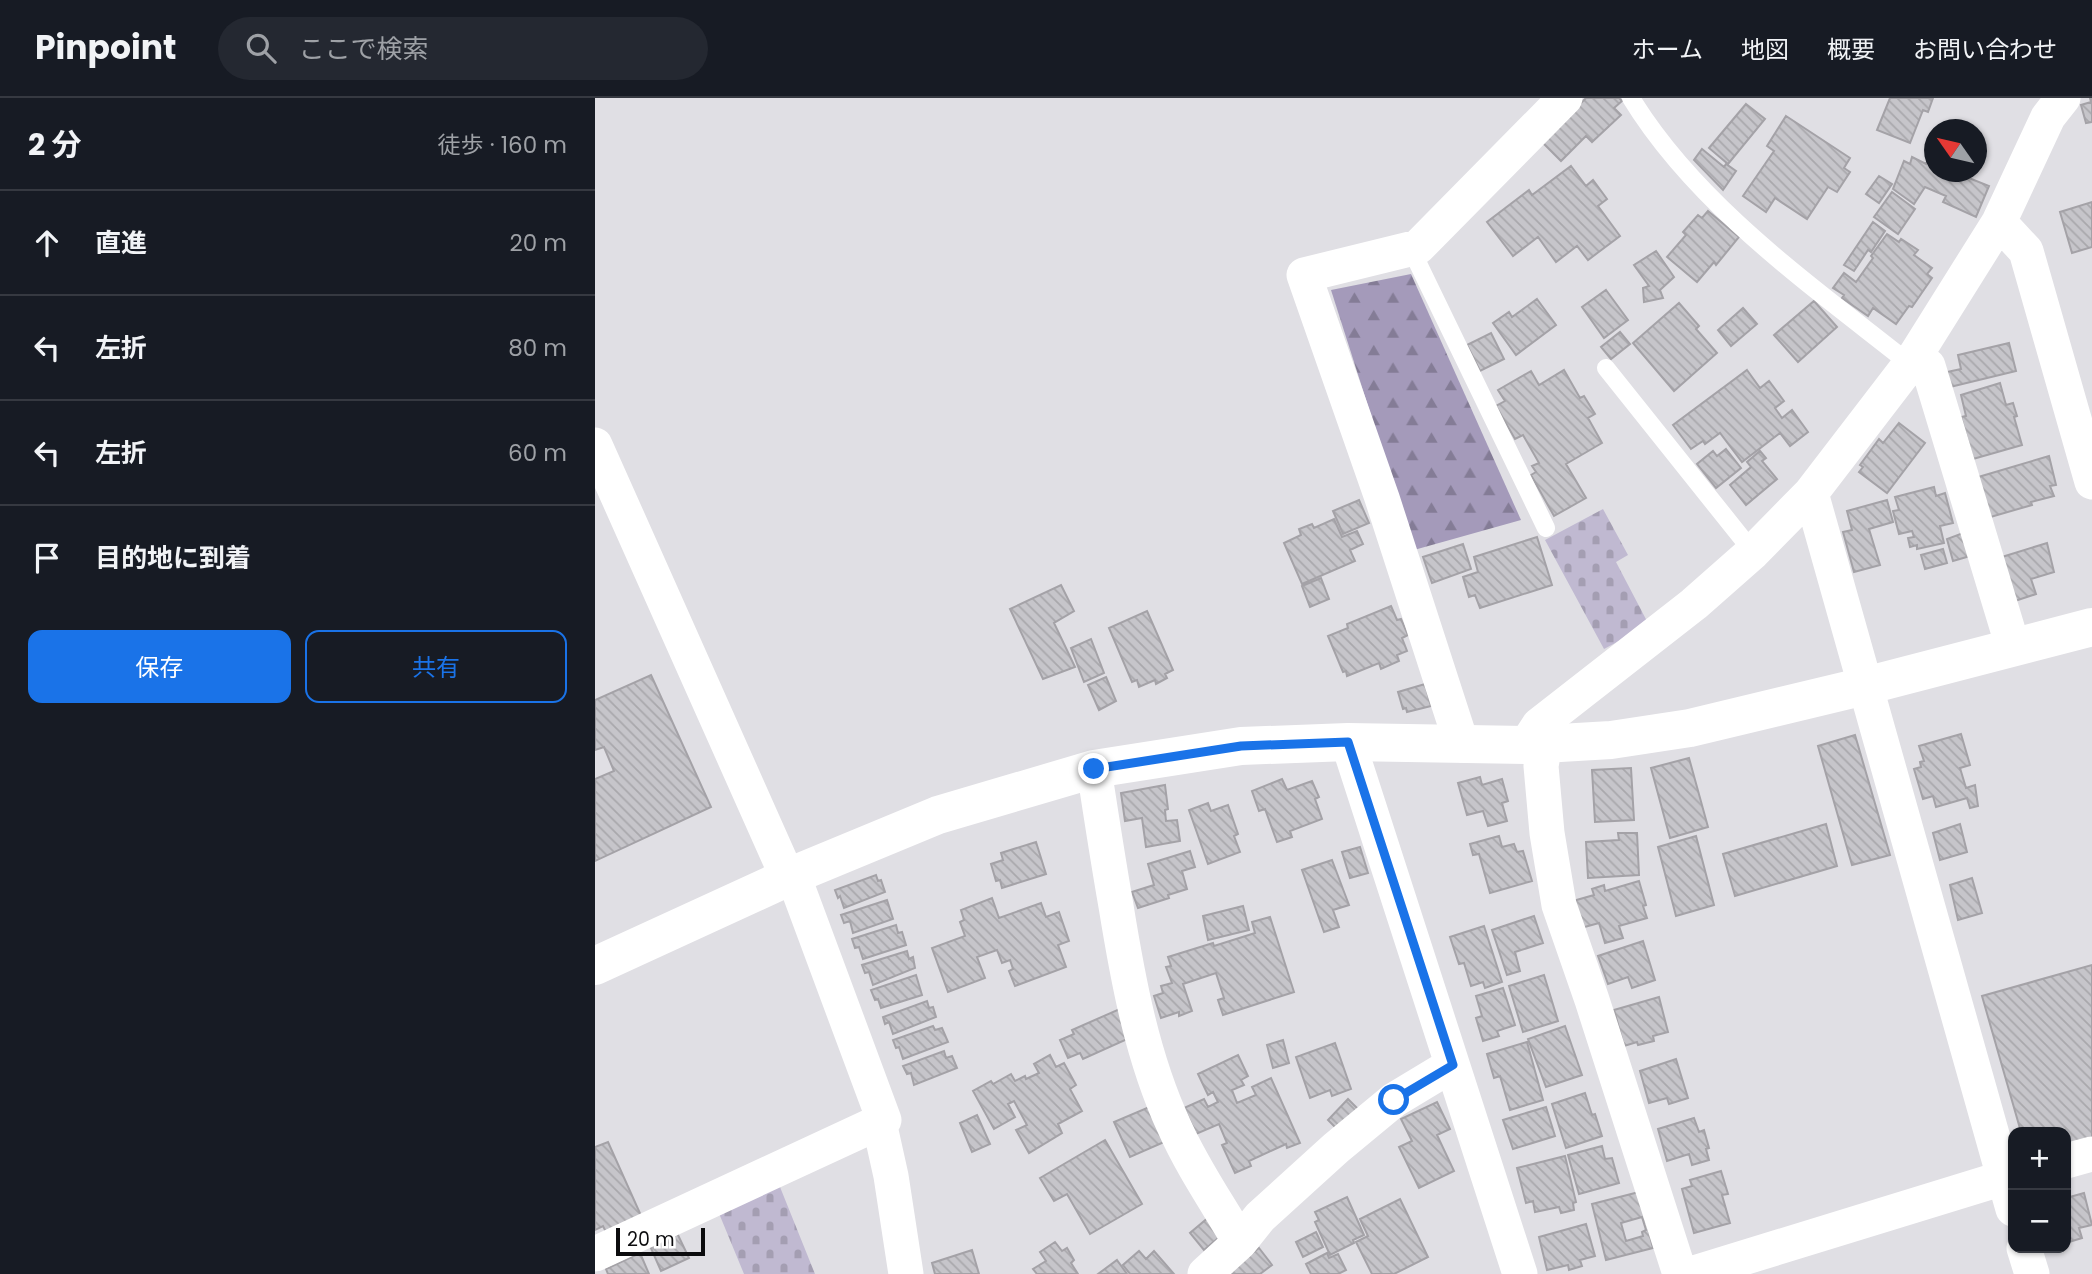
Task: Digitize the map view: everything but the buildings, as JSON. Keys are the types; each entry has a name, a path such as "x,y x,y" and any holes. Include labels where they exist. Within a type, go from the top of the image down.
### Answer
{"street":[{"path":"1461,745 1382,498 1304,275 1418,247 1565,98"},
{"path":"1680,1274 1559,905 1547,833 1541,766 1535,745 1539,725 1694,604 1753,552 1811,493 1912,361 1999,222 2048,117 2063,98"},
{"path":"1999,222 2026,251 2092,482"},
{"path":"1912,361 1928,366 2013,648"},
{"path":"595,445 791,876 884,1120 595,1254"},
{"path":"1811,493 1864,686 2008,1180"},
{"path":"595,966 791,876 938,815 1094,769 1241,746 1348,742 1535,745 1611,740 1691,728 2092,627"},
{"path":"1348,742 1520,1274"},
{"path":"1094,769 1122,942 1137,1016 1154,1072 1174,1126 1196,1169 1240,1242"},
{"path":"1205,1274 1240,1242 1260,1217 1336,1148 1394,1100 1453,1065"},
{"path":"879,1122 891,1175 906,1274"},
{"path":"2071,1160 2092,1154"},
{"path":"1691,1274 2008,1188"},
{"path":"2026,1253 2032,1274"}],"lane":[{"path":"1631,98 1670,154 1748,234 1912,361"},
{"path":"1411,249 1546,528"},
{"path":"1606,368 1753,552"}],"green space":[{"path":"1411,274 1521,520 1414,550 1331,290"},
{"path":"1603,509 1628,555 1616,562 1649,625 1604,649 1545,540"},
{"path":"778,1182 815,1274 744,1274 718,1211"}],"route":[{"path":"1094,769 1241,746 1348,742 1453,1065 1394,1100"}]}
